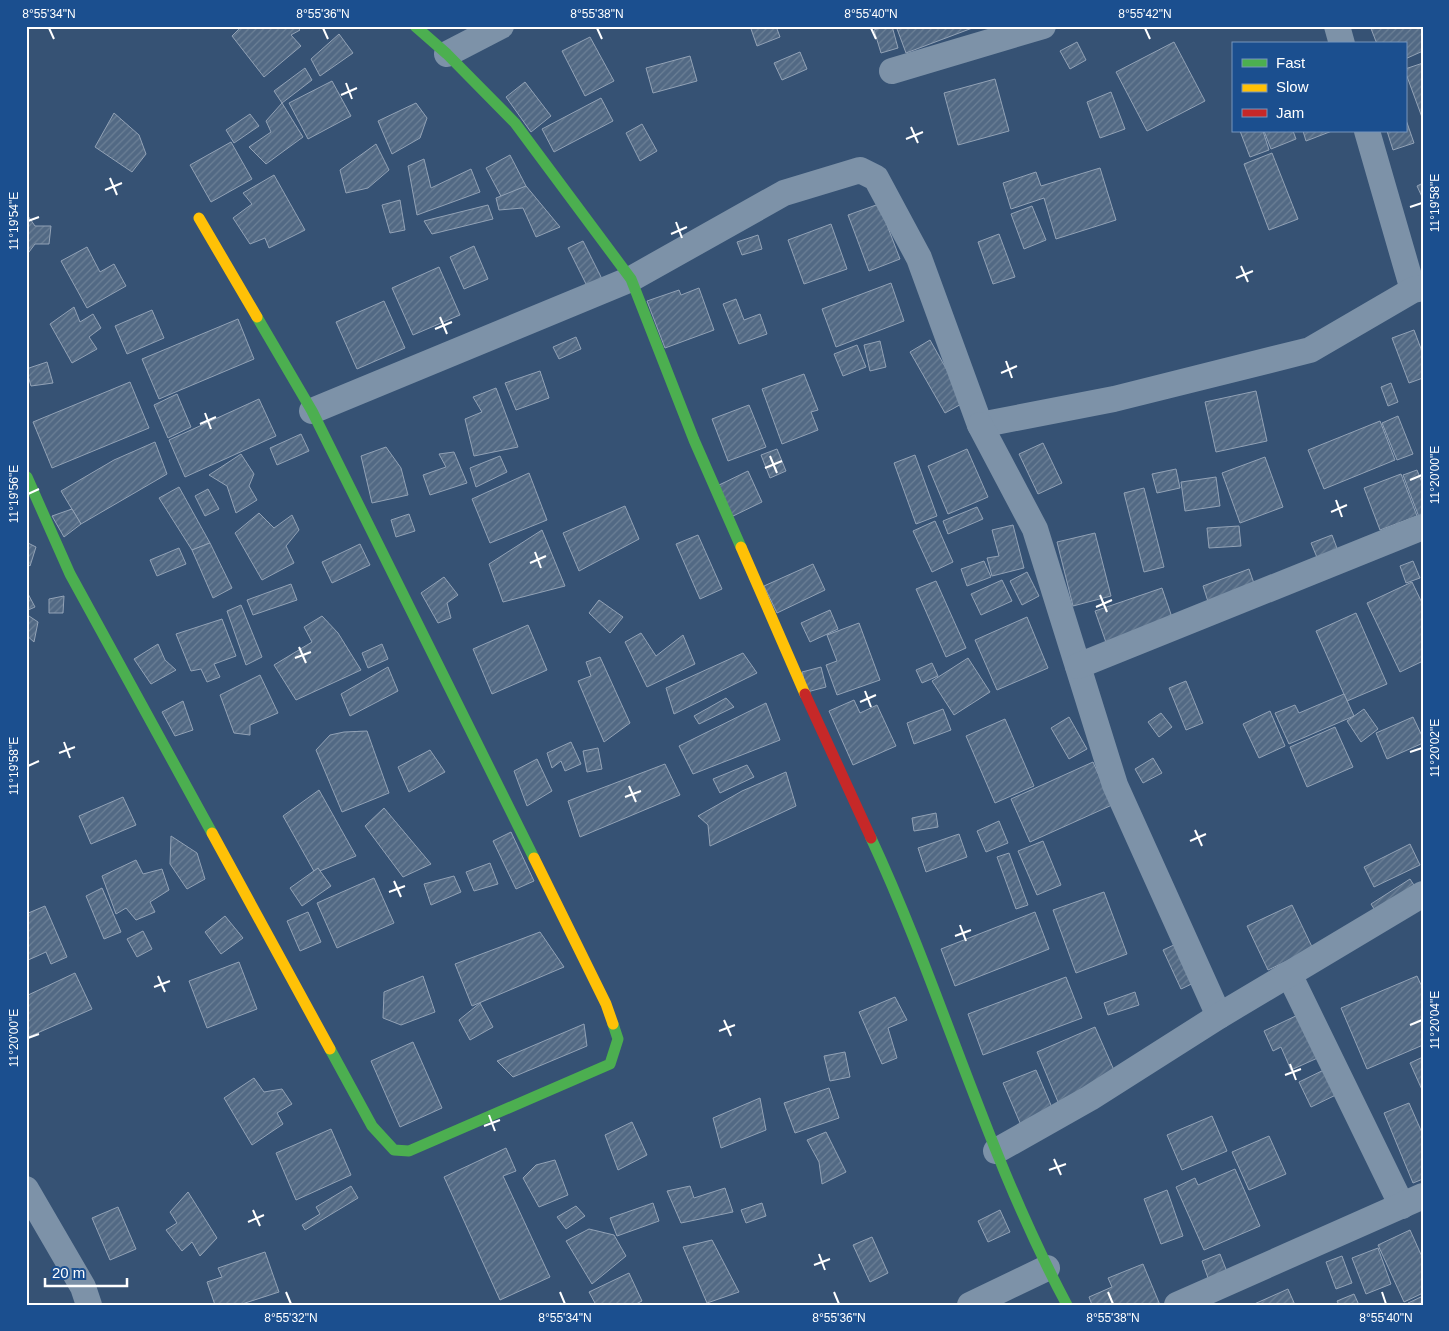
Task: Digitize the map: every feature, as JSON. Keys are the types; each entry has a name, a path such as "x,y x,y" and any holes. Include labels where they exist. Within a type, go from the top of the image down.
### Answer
{"street":[{"path":"414,26 447,54 515,123 631,279 694,440 795,672 896,894 996,1151 1047,1268 1067,1305"},
{"path":"447,54 500,26"},
{"path":"892,71 1043,26"},
{"path":"1337,26 1341,42"},
{"path":"980,425 1114,399 1310,350 1418,289 1367,132"},
{"path":"312,411 631,279 784,193 860,170 876,178 919,258 980,425 1035,529 1115,784 1219,1016"},
{"path":"27,477 70,574 372,1126 394,1150 409,1151 610,1064 618,1039 606,1004 312,411 198,218"},
{"path":"1078,666 1423,527"},
{"path":"996,1151 1090,1098 1219,1016 1423,894"},
{"path":"1177,1305 1412,1201 1289,974"},
{"path":"26,1189 83,1287 89,1305"},
{"path":"970,1305 1047,1268"}],"building":[{"path":"242,26 296,26 300,30 291,35 301,46 264,77 232,36"},
{"path":"750,26 776,26 780,37 757,46"},
{"path":"892,26 898,48 881,53 874,30"},
{"path":"896,26 975,26 975,27 906,53"},
{"path":"1370,26 1423,26 1423,51 1406,59 1406,42 1376,42"},
{"path":"339,34 353,53 320,76 311,59"},
{"path":"590,37 614,81 585,96 562,51"},
{"path":"1077,42 1086,60 1070,69 1060,51"},
{"path":"1174,42 1205,101 1147,131 1116,72"},
{"path":"800,52 807,69 782,80 774,63"},
{"path":"690,56 697,81 653,93 646,68"},
{"path":"1423,63 1423,120 1406,74 1406,69"},
{"path":"305,68 312,80 282,103 274,91"},
{"path":"995,79 1009,131 958,145 944,93"},
{"path":"332,81 351,116 308,139 289,103"},
{"path":"525,82 551,116 531,132 506,97"},
{"path":"1111,92 1125,129 1100,138 1087,102"},
{"path":"601,98 613,121 554,152 542,129"},
{"path":"282,103 303,137 266,164 249,147 271,132 266,121"},
{"path":"416,103 427,118 420,138 392,154 378,121"},
{"path":"114,113 139,135 146,154 132,172 95,147"},
{"path":"250,114 259,126 234,143 226,130"},
{"path":"1406,120 1414,143 1393,150 1387,132 1406,132"},
{"path":"642,124 657,151 640,161 626,133"},
{"path":"1240,132 1263,132 1269,150 1250,157"},
{"path":"1264,132 1293,132 1296,139 1271,149"},
{"path":"1303,132 1329,132 1306,141"},
{"path":"231,142 252,179 211,202 190,165"},
{"path":"376,144 389,170 368,188 346,193 340,170"},
{"path":"1272,153 1298,219 1269,230 1244,164"},
{"path":"510,155 527,188 503,200 486,168"},
{"path":"424,159 431,188 471,169 480,192 417,215 408,166"},
{"path":"1100,168 1116,220 1056,239 1044,198 1011,209 1003,183 1036,172 1041,186"},
{"path":"274,175 305,230 269,248 265,238 250,244 233,218 252,204 243,193"},
{"path":"1423,183 1423,199 1417,186"},
{"path":"526,186 560,227 536,237 523,208 499,210 496,198"},
{"path":"400,200 405,230 390,233 382,205"},
{"path":"879,204 900,259 869,271 848,215"},
{"path":"488,205 493,219 432,234 424,221"},
{"path":"1032,206 1046,240 1024,249 1011,214"},
{"path":"26,213 35,226 51,226 49,244 35,244 26,256"},
{"path":"831,224 847,269 804,284 788,240"},
{"path":"999,234 1015,277 993,284 978,242"},
{"path":"758,235 762,249 742,255 737,242"},
{"path":"583,241 609,293 594,300 568,248"},
{"path":"474,246 488,279 464,289 450,257"},
{"path":"87,247 100,272 114,264 126,286 87,308 61,261"},
{"path":"439,267 460,315 413,335 392,288"},
{"path":"891,283 904,321 836,347 822,309"},
{"path":"699,288 714,330 665,348 647,301 679,290 681,295"},
{"path":"736,299 744,320 760,314 767,334 739,344 723,304"},
{"path":"384,301 405,348 357,369 336,322"},
{"path":"74,307 80,322 93,314 101,328 89,337 97,349 72,363 50,324"},
{"path":"152,310 164,338 127,354 115,326"},
{"path":"238,319 254,359 159,399 142,359"},
{"path":"1414,330 1423,354 1423,378 1409,383 1392,338"},
{"path":"576,337 581,349 559,359 553,347"},
{"path":"930,340 965,402 945,413 910,352"},
{"path":"880,341 886,367 870,371 864,345"},
{"path":"857,345 866,367 843,376 834,354"},
{"path":"47,362 53,383 31,386 26,369"},
{"path":"540,371 549,398 516,410 505,383"},
{"path":"804,374 818,410 811,412 818,430 782,444 762,389"},
{"path":"130,382 149,428 52,468 33,422"},
{"path":"1391,383 1398,402 1388,406 1381,387"},
{"path":"496,388 518,447 474,456 465,419 482,412 473,397"},
{"path":"1256,391 1267,441 1216,452 1205,402"},
{"path":"177,394 191,427 168,438 154,405"},
{"path":"259,399 276,436 185,477 169,440"},
{"path":"749,405 766,447 728,461 712,419"},
{"path":"1398,416 1413,454 1397,460 1382,423"},
{"path":"1380,421 1395,460 1324,489 1308,450"},
{"path":"301,434 309,451 277,465 270,448"},
{"path":"155,442 167,474 81,524 61,491 114,460"},
{"path":"1043,443 1062,483 1038,494 1019,454"},
{"path":"386,447 401,468 408,495 372,503 361,456"},
{"path":"777,449 786,471 770,478 761,455"},
{"path":"967,449 988,497 948,514 928,466"},
{"path":"454,452 467,483 430,495 423,475 446,467 439,454"},
{"path":"241,454 254,474 249,486 257,500 236,513 227,486 209,475"},
{"path":"915,455 937,516 916,524 894,463"},
{"path":"500,456 507,472 476,487 470,468"},
{"path":"1265,457 1283,507 1240,523 1222,473"},
{"path":"1176,469 1180,488 1157,493 1152,474"},
{"path":"1417,470 1423,485 1423,516 1419,517 1403,475"},
{"path":"748,471 762,502 731,517 717,486"},
{"path":"529,473 547,520 490,543 472,499"},
{"path":"1401,474 1417,516 1380,530 1364,488"},
{"path":"1216,477 1220,506 1185,511 1181,482"},
{"path":"179,487 210,543 192,550 159,498"},
{"path":"1144,488 1164,567 1144,572 1124,493"},
{"path":"208,489 219,509 205,516 195,496"},
{"path":"625,506 639,539 579,571 563,533"},
{"path":"977,507 983,519 948,534 943,521"},
{"path":"72,509 81,524 64,537 52,516"},
{"path":"259,513 274,528 292,515 299,530 286,546 294,563 262,580 235,533"},
{"path":"409,514 415,531 396,537 391,520"},
{"path":"935,521 953,562 932,572 913,531"},
{"path":"1013,525 1024,568 992,576 987,558 999,556 992,530"},
{"path":"1239,526 1241,546 1209,548 1207,528"},
{"path":"542,530 565,586 503,602 489,564"},
{"path":"1095,533 1111,596 1073,606 1057,542"},
{"path":"698,535 722,589 700,599 676,544"},
{"path":"1332,535 1341,559 1321,567 1311,543"},
{"path":"26,542 36,547 30,566 26,563"},
{"path":"210,543 232,588 213,598 192,550"},
{"path":"360,544 370,565 332,583 322,562"},
{"path":"179,548 186,564 157,576 150,560"},
{"path":"984,561 991,577 967,586 961,569"},
{"path":"1413,561 1420,578 1406,583 1400,566"},
{"path":"813,564 825,590 777,613 764,586"},
{"path":"1249,569 1258,595 1211,611 1203,586"},
{"path":"1027,572 1039,596 1022,605 1010,581"},
{"path":"444,577 458,595 447,603 451,618 438,623 421,593"},
{"path":"1002,580 1012,601 981,615 971,594"},
{"path":"936,581 966,648 946,657 916,589"},
{"path":"1412,582 1423,605 1423,661 1400,672 1367,603"},
{"path":"291,584 297,600 253,615 247,600"},
{"path":"1162,588 1176,629 1109,651 1095,611"},
{"path":"26,590 35,607 26,611"},
{"path":"64,596 63,613 49,613 49,599"},
{"path":"599,600 623,617 610,633 589,613"},
{"path":"241,605 262,657 246,665 227,611"},
{"path":"830,610 838,629 810,642 801,623"},
{"path":"1356,613 1387,684 1347,701 1316,631"},
{"path":"26,614 38,622 34,642 26,635"},
{"path":"322,616 338,633 361,670 296,700 274,665 312,642 304,627"},
{"path":"1027,617 1048,668 997,690 975,640"},
{"path":"222,619 236,656 214,664 220,677 207,682 201,669 191,671 176,634"},
{"path":"859,623 880,680 837,695 826,665 837,661 827,635"},
{"path":"528,625 547,670 492,694 473,649"},
{"path":"641,633 656,656 683,635 695,664 647,687 625,642"},
{"path":"158,644 165,660 176,670 151,684 134,659"},
{"path":"382,644 388,659 368,668 362,653"},
{"path":"743,653 757,673 674,714 666,688"},
{"path":"600,657 630,723 604,742 578,681 591,676 586,662"},
{"path":"968,658 990,692 954,715 932,681"},
{"path":"932,663 938,676 922,683 916,670"},
{"path":"388,667 398,691 350,716 341,694"},
{"path":"821,667 826,687 807,692 802,672"},
{"path":"260,675 278,713 250,725 250,735 234,733 220,695"},
{"path":"1186,681 1203,723 1186,730 1169,688"},
{"path":"1344,694 1354,716 1289,744 1275,713 1295,705 1299,713"},
{"path":"726,698 734,707 699,724 694,716"},
{"path":"854,700 860,713 877,705 896,746 853,765 829,711"},
{"path":"183,701 193,730 175,736 162,712"},
{"path":"766,703 780,740 693,774 679,746"},
{"path":"943,709 951,730 914,744 907,723"},
{"path":"1364,709 1378,729 1361,742 1347,721"},
{"path":"1270,711 1285,746 1259,758 1243,724"},
{"path":"1161,713 1172,727 1159,737 1148,722"},
{"path":"1069,717 1087,749 1069,759 1051,728"},
{"path":"1413,717 1423,738 1423,743 1387,759 1376,733"},
{"path":"1005,719 1034,786 995,803 966,736"},
{"path":"1335,727 1353,767 1307,787 1290,747"},
{"path":"367,731 389,793 342,812 316,750 330,735"},
{"path":"571,742 581,764 565,771 561,761 552,768 547,753"},
{"path":"598,748 602,769 587,772 583,751"},
{"path":"430,750 445,772 409,792 398,767"},
{"path":"1153,758 1162,773 1143,783 1135,769"},
{"path":"537,759 552,791 527,806 514,771"},
{"path":"1093,762 1112,805 1030,842 1011,799"},
{"path":"665,764 680,795 580,837 568,801"},
{"path":"747,765 754,777 720,793 713,779"},
{"path":"786,772 796,806 710,846 708,825 698,816 742,791"},
{"path":"319,790 356,856 315,873 283,816"},
{"path":"123,797 136,825 91,844 79,816"},
{"path":"384,808 431,864 403,877 365,826"},
{"path":"936,813 938,827 914,831 912,818"},
{"path":"999,821 1008,843 986,852 977,831"},
{"path":"511,832 534,881 516,889 493,841"},
{"path":"959,834 967,857 926,872 918,848"},
{"path":"171,836 197,853 205,879 187,889 170,864"},
{"path":"1043,841 1061,885 1037,895 1018,851"},
{"path":"1410,844 1420,865 1374,887 1364,867"},
{"path":"1009,853 1028,905 1016,909 997,857"},
{"path":"136,860 143,874 162,869 169,890 150,902 155,912 136,920 126,908 116,914 102,876"},
{"path":"490,863 498,884 474,891 466,872"},
{"path":"318,868 331,886 302,906 290,888"},
{"path":"454,876 461,892 431,905 424,884"},
{"path":"374,878 394,923 337,948 317,903"},
{"path":"1410,879 1423,899 1384,925 1371,904"},
{"path":"102,888 121,932 104,939 86,896"},
{"path":"1104,892 1127,954 1076,973 1053,910"},
{"path":"1292,905 1313,949 1268,970 1247,926"},
{"path":"45,906 67,957 51,964 46,952 26,961 26,914"},
{"path":"308,912 321,942 300,951 287,921"},
{"path":"1035,912 1049,949 955,986 941,949"},
{"path":"225,916 243,938 221,954 205,932"},
{"path":"143,931 152,949 137,957 127,939"},
{"path":"540,932 564,967 472,1006 455,964"},
{"path":"1187,939 1204,978 1181,989 1163,950"},
{"path":"239,962 257,1009 207,1028 189,981"},
{"path":"75,973 92,1009 26,1038 26,996"},
{"path":"423,976 435,1012 401,1025 383,1018 384,992"},
{"path":"1417,976 1423,989 1423,1045 1367,1069 1341,1008"},
{"path":"1066,977 1082,1018 983,1055 968,1014"},
{"path":"1135,992 1139,1005 1108,1015 1104,1003"},
{"path":"895,997 907,1020 888,1028 897,1058 882,1064 859,1012"},
{"path":"480,1003 493,1027 470,1040 459,1020"},
{"path":"1302,1013 1322,1056 1291,1070 1281,1047 1273,1051 1264,1031"},
{"path":"584,1024 587,1046 513,1077 497,1061"},
{"path":"1095,1027 1117,1077 1058,1102 1037,1052"},
{"path":"413,1042 442,1108 400,1127 371,1061"},
{"path":"845,1052 850,1077 830,1081 824,1056"},
{"path":"1423,1057 1423,1092 1410,1063"},
{"path":"1330,1067 1342,1092 1311,1107 1299,1082"},
{"path":"1036,1070 1059,1124 1026,1137 1003,1083"},
{"path":"254,1078 264,1092 282,1089 292,1104 277,1113 283,1124 252,1145 224,1098"},
{"path":"829,1088 839,1118 795,1133 784,1103"},
{"path":"760,1098 766,1130 721,1148 713,1118"},
{"path":"1409,1103 1423,1135 1423,1179 1413,1183 1384,1113"},
{"path":"1212,1116 1227,1151 1182,1170 1167,1135"},
{"path":"632,1122 647,1155 618,1170 605,1135"},
{"path":"331,1129 351,1175 296,1200 276,1153"},
{"path":"826,1132 846,1172 822,1184 819,1162 807,1140"},
{"path":"1269,1136 1286,1174 1249,1190 1232,1152"},
{"path":"506,1148 516,1171 503,1176 550,1277 500,1300 444,1177"},
{"path":"555,1160 568,1195 539,1207 523,1178 536,1165"},
{"path":"1235,1169 1260,1226 1204,1250 1176,1187 1195,1178 1198,1185"},
{"path":"351,1186 358,1198 305,1230 302,1225 320,1214 316,1207"},
{"path":"690,1186 694,1198 725,1188 733,1212 681,1223 667,1191"},
{"path":"1167,1190 1183,1236 1161,1244 1144,1199"},
{"path":"188,1192 217,1238 200,1256 192,1242 182,1251 166,1230 177,1223 170,1212"},
{"path":"653,1203 659,1221 617,1236 610,1218"},
{"path":"762,1203 766,1216 746,1223 741,1210"},
{"path":"576,1206 585,1216 566,1229 557,1217"},
{"path":"118,1207 136,1249 110,1260 92,1218"},
{"path":"1000,1210 1010,1232 988,1242 978,1221"},
{"path":"589,1229 614,1235 626,1256 592,1284 566,1241"},
{"path":"1410,1230 1423,1259 1423,1293 1404,1302 1378,1245"},
{"path":"872,1237 888,1273 870,1282 853,1245"},
{"path":"712,1240 739,1292 707,1303 683,1247"},
{"path":"1378,1248 1391,1284 1366,1294 1352,1258"},
{"path":"265,1252 279,1292 239,1305 215,1305 207,1282 222,1277 218,1268"},
{"path":"1220,1254 1231,1282 1212,1289 1202,1261"},
{"path":"1342,1256 1352,1283 1336,1289 1326,1262"},
{"path":"1143,1264 1160,1305 1092,1305 1089,1297 1112,1287 1108,1278"},
{"path":"629,1273 642,1301 634,1305 596,1305 589,1292"},
{"path":"1288,1289 1295,1305 1252,1305"},
{"path":"1354,1294 1359,1305 1339,1305 1337,1301"},
{"path":"1423,1296 1423,1305 1408,1305 1408,1303"}],"traffic: fast":[{"path":"415,26 447,54 515,123 631,279 694,440 741,547"},
{"path":"257,317 312,411 534,858"},
{"path":"27,477 70,574 212,833"},
{"path":"871,838 897,896 1013,1191 1067,1305"},
{"path":"330,1049 372,1126 394,1150 409,1151 610,1064 618,1039 613,1024"}],"traffic: slow":[{"path":"199,218 257,317"},
{"path":"741,547 805,694"},
{"path":"212,833 330,1049"},
{"path":"534,858 606,1004 613,1024"}],"traffic: jam":[{"path":"805,694 871,838"}]}
